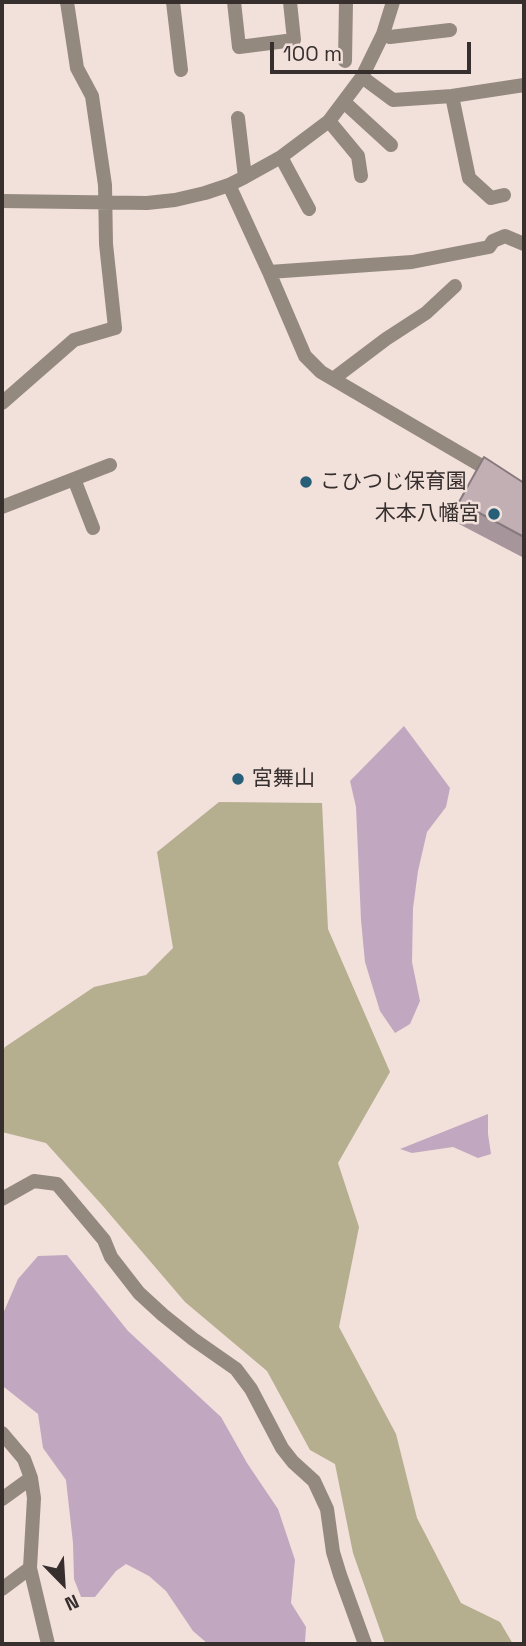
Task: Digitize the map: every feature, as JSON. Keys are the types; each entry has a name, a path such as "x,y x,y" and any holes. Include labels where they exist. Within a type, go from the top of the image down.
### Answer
{"street":[{"path":"2,403 74,340 115,328 106,244 105,185 92,96 77,68 67,2"},
{"path":"173,2 181,70"},
{"path":"234,2 239,47 293,40 290,2"},
{"path":"345,61 346,2"},
{"path":"2,201 147,203 175,200 229,185 245,177 281,157 329,121 362,77 383,34 393,2"},
{"path":"383,34 390,37 450,30"},
{"path":"362,77 393,100 452,96 524,85"},
{"path":"452,96 470,178 491,198 504,195"},
{"path":"344,102 391,145"},
{"path":"238,118 245,177"},
{"path":"329,121 358,156 361,176"},
{"path":"281,157 309,209"},
{"path":"229,185 305,356 332,379 524,494"},
{"path":"269,272 412,262 489,247 493,241 505,236 524,244"},
{"path":"332,379 426,313 455,286"},
{"path":"2,507 110,465"},
{"path":"74,479 93,528"},
{"path":"2,1199 34,1181 57,1184 104,1240 111,1257 139,1293 193,1339 236,1369 251,1389 282,1448 314,1481 327,1509 333,1552 365,1644"},
{"path":"2,1433 24,1459 31,1478 34,1498 30,1568 48,1644"},
{"path":"2,1499 31,1478"},
{"path":"2,1589 30,1568"}],"shaded area":[{"path":"404,726 450,788 446,807 427,832 418,871 413,908 412,962 420,1001 410,1024 395,1033 380,1011 365,962 356,807 350,781"},
{"path":"219,802 322,803 328,929 390,1072 338,1163 359,1227 339,1327 396,1434 417,1518 461,1603 500,1622 513,1644 385,1644 353,1553 335,1464 310,1450 267,1371 185,1302 46,1143 2,1132 2,1054 5,1047 94,987 146,975 173,948 157,852"},
{"path":"488,1114 491,1154 478,1158 453,1147 412,1153 400,1149"},
{"path":"67,1255 128,1331 221,1417 247,1463 278,1509 295,1560 291,1603 306,1627 305,1642 302,1644 208,1644 193,1631 166,1591 149,1576 126,1564 116,1571 95,1597 81,1597 74,1579 66,1480 43,1448 38,1414 4,1387 2,1379 2,1316 18,1279 38,1256"}],"building":[{"path":"484,457 524,483 524,537 459,502"}],"place":[{"name":"こひつじ保育園","path":"306,482"},
{"name":"木本八幡宮","path":"494,514"},
{"name":"宮舞山","path":"238,779"}]}
